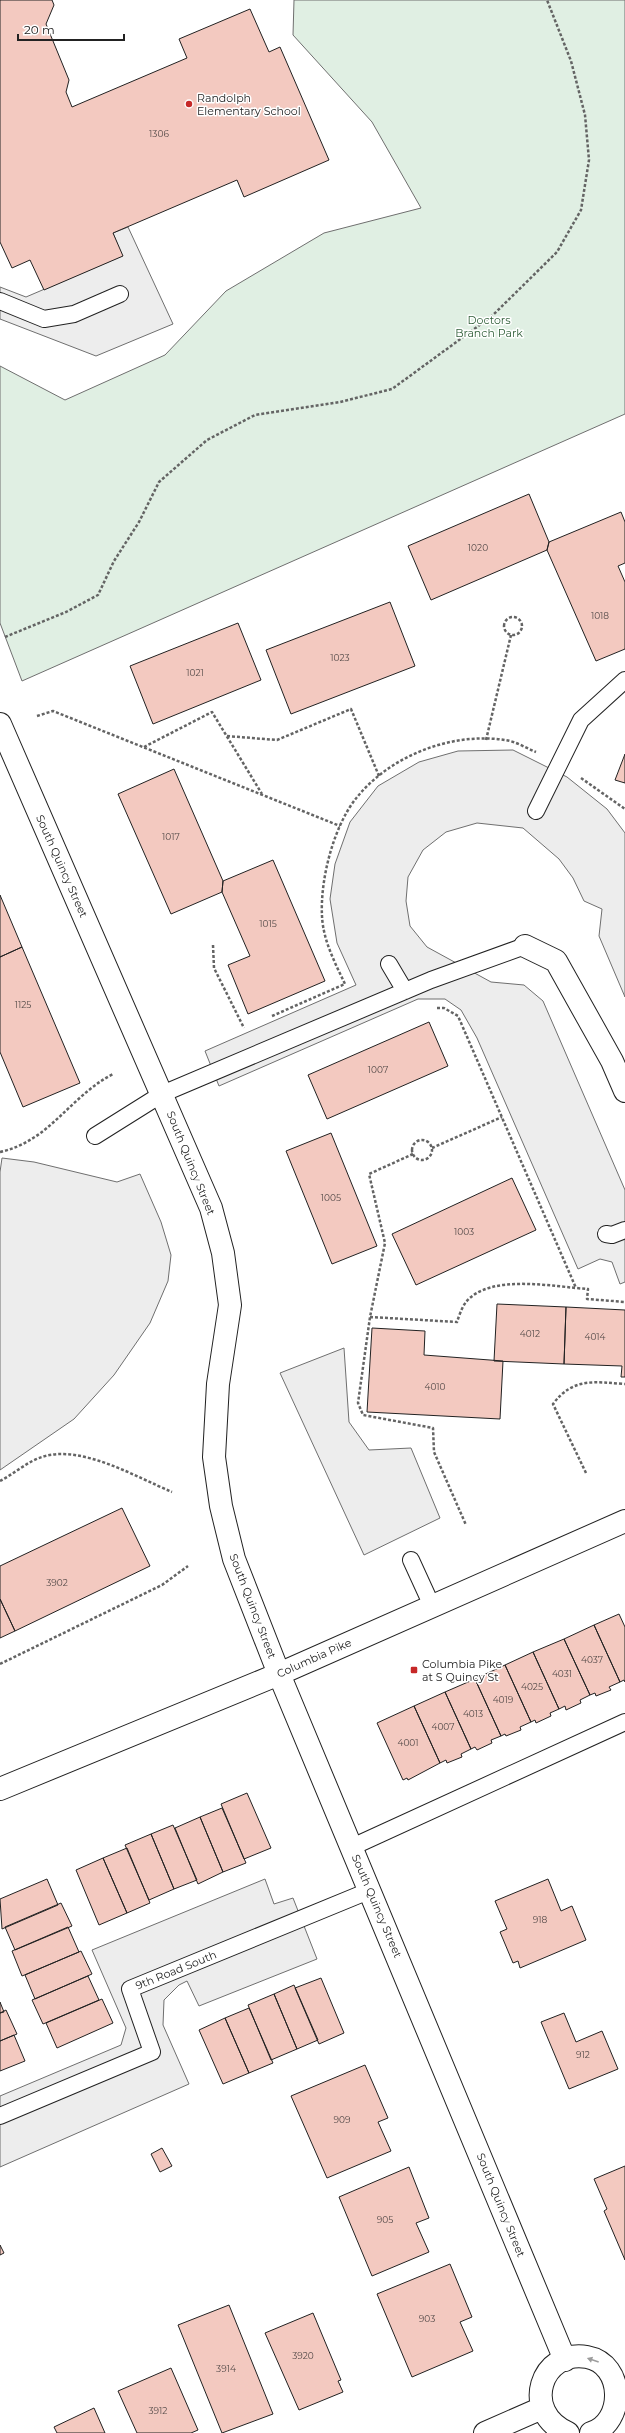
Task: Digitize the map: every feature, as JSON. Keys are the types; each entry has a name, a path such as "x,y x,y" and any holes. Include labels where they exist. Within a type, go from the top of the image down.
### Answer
{"street":[{"name":"South Quincy Street","path":"0,724 211,1208 223,1253 230,1305 217,1391 214,1457 221,1506 234,1559 279,1674 371,1890 565,2360"},
{"path":"525,946 556,961 612,1061 625,1091"},
{"name":"Columbia Pike","path":"0,1789 279,1674 625,1521"},
{"path":"568,2433 558,2428 548,2420 542,2408 542,2385 555,2366 565,2360 588,2357 598,2361 620,2376 616,2408 606,2424 594,2433"},
{"path":"485,2433 542,2408"}],"lane":[{"path":"0,301 44,319 74,314 120,294"},
{"path":"536,811 580,720 625,680"},
{"path":"95,1136 130,1116 162,1094 406,991 525,946"},
{"path":"389,964 406,991"},
{"path":"606,1234 612,1235 625,1230"},
{"path":"411,1560 432,1606"},
{"path":"352,1847 625,1722"},
{"name":"9th Road South","path":"0,2116 152,2052 130,1989 371,1890"}],"path":[{"path":"5,637 66,612 98,595 114,561 138,522 159,482 207,440 255,415 340,402 392,389 492,316 557,252 581,210 589,160 585,115 571,61 547,0"},
{"path":"517,618 522,628 519,633 510,635 506,631 505,623 508,619 517,618"},
{"path":"486,740 510,635"},
{"path":"227,736 277,740 351,709 379,776"},
{"path":"37,716 53,711 340,826"},
{"path":"143,747 212,712 262,794"},
{"path":"270,1017 346,984 330,954 322,916 325,871 340,826 357,796 387,769 424,749 464,740 505,740 560,762 625,809"},
{"path":"213,945 214,968 242,1029 249,1026"},
{"path":"430,1007 444,1008 458,1016 576,1288"},
{"path":"0,1152 18,1148 43,1133 95,1083 113,1074"},
{"path":"432,1148 502,1117"},
{"path":"413,1154 414,1145 418,1141 425,1141 432,1148"},
{"path":"413,1154 417,1158 426,1159 431,1155 432,1148"},
{"path":"413,1154 369,1174 385,1243 370,1317 358,1403 363,1415 433,1428 434,1452 466,1525"},
{"path":"370,1317 457,1322 466,1302 482,1290 506,1284 588,1289 587,1299 625,1302"},
{"path":"586,1473 553,1404 562,1392 585,1381 625,1384"},
{"path":"0,1481 40,1457 55,1453 73,1454 100,1462 172,1492"},
{"path":"0,1664 162,1586 188,1566"}],"green space":[{"name":"Doctors Branch Park","path":"294,0 625,0 625,414 22,681 0,623 0,366 65,400 165,355 226,291 324,233 421,208 372,122 293,35"}],"shaded area":[{"path":"128,227 173,324 96,356 0,319 0,287 26,297 122,256 113,233"},
{"path":"513,750 567,777 607,809 625,833 625,997 599,936 602,909 584,901 573,878 559,859 523,828 477,823 446,832 423,850 408,877 406,901 410,926 427,947 491,982 524,985 543,1001 625,1190 625,1282 620,1284 612,1262 600,1259 578,1269 477,1038 461,1010 445,999 418,999 219,1086 205,1051 356,985 337,943 330,899 335,864 350,822 378,786 419,762 458,751"},
{"path":"2,1158 34,1162 117,1182 140,1174 161,1222 171,1255 168,1281 150,1323 114,1375 74,1419 0,1470 0,1172"},
{"path":"344,1348 349,1422 369,1450 411,1448 440,1518 364,1555 280,1373"},
{"path":"265,1879 274,1904 293,1898 317,1959 199,2006 187,1981 179,1985 164,2000 163,2025 189,2084 0,2167 0,2096 121,2045 126,2028 92,1950"}],"building":[{"path":"0,0 52,0 54,5 46,24 69,80 66,92 72,107 187,58 179,39 250,9 269,52 280,47 329,160 244,197 237,180 113,233 123,256 44,290 30,260 12,268 0,242"},
{"path":"529,494 549,542 547,550 431,600 408,546"},
{"path":"621,512 625,522 625,563 618,566 625,582 625,649 596,661 547,550 549,542"},
{"path":"390,602 415,666 291,714 266,650"},
{"path":"238,623 261,680 153,724 130,666"},
{"path":"625,754 625,783 615,780"},
{"path":"174,769 223,881 222,892 171,914 118,794"},
{"path":"273,860 325,981 248,1014 228,965 250,956 222,892 223,881"},
{"path":"0,895 22,947 0,957"},
{"path":"22,947 80,1083 23,1107 0,1052 0,957"},
{"path":"429,1022 448,1066 327,1119 308,1075"},
{"path":"331,1133 377,1246 332,1264 286,1151"},
{"path":"512,1178 536,1230 416,1285 392,1234"},
{"path":"497,1304 566,1307 564,1364 494,1361"},
{"path":"566,1307 625,1310 625,1377 621,1377 622,1366 564,1364"},
{"path":"372,1328 425,1331 424,1355 503,1361 500,1419 367,1412"},
{"path":"122,1508 150,1566 15,1631 0,1599 0,1566"},
{"path":"0,1599 15,1631 0,1638"},
{"path":"619,1614 625,1627 625,1682 624,1680 620,1682 594,1625"},
{"path":"594,1625 620,1682 609,1687 611,1690 596,1696 595,1693 590,1695 564,1639"},
{"path":"564,1639 590,1695 580,1700 581,1703 566,1710 565,1706 559,1709 533,1652"},
{"path":"533,1652 559,1709 550,1713 551,1716 536,1723 535,1720 531,1722 505,1665"},
{"path":"505,1665 531,1722 520,1727 521,1730 506,1736 505,1734 501,1736 475,1679"},
{"path":"475,1679 501,1736 491,1740 492,1743 477,1750 475,1747 471,1749 445,1692"},
{"path":"445,1692 471,1749 461,1754 462,1757 447,1763 446,1760 440,1763 414,1706"},
{"path":"414,1706 440,1763 408,1780 407,1778 403,1780 377,1723"},
{"path":"247,1793 271,1848 244,1859 221,1804"},
{"path":"222,1808 246,1863 223,1872 200,1817"},
{"path":"200,1817 223,1872 198,1884 175,1828"},
{"path":"173,1825 197,1880 174,1889 151,1834"},
{"path":"151,1834 174,1889 149,1900 125,1845"},
{"path":"127,1848 150,1903 127,1913 103,1858"},
{"path":"103,1858 127,1913 99,1925 76,1870"},
{"path":"47,1879 58,1905 2,1929 0,1899"},
{"path":"548,1879 561,1911 572,1906 586,1940 520,1968 518,1961 513,1963 500,1932 507,1929 495,1901"},
{"path":"61,1903 72,1926 15,1950 5,1927"},
{"path":"68,1927 79,1952 22,1976 12,1951"},
{"path":"81,1951 92,1974 35,1999 25,1975"},
{"path":"88,1976 99,2000 43,2024 32,2000"},
{"path":"321,1978 344,2033 319,2044 295,1988"},
{"path":"294,1985 318,2040 297,2049 274,1994"},
{"path":"274,1994 297,2049 271,2060 248,2005"},
{"path":"102,1999 113,2023 57,2048 46,2023"},
{"path":"0,2002 4,2012 0,2013"},
{"path":"249,2008 273,2063 249,2073 225,2018"},
{"path":"6,2010 17,2034 0,2041 0,2013"},
{"path":"564,2013 576,2042 602,2031 618,2069 569,2089 541,2022"},
{"path":"225,2018 249,2073 223,2084 199,2030"},
{"path":"14,2035 25,2061 0,2071 0,2041"},
{"path":"365,2065 388,2118 378,2122 391,2151 327,2178 291,2096"},
{"path":"162,2148 172,2166 160,2172 151,2154"},
{"path":"625,2166 625,2260 604,2211 607,2209 594,2179"},
{"path":"409,2167 429,2218 416,2223 429,2252 372,2276 339,2197"},
{"path":"0,2245 4,2253 0,2255"},
{"path":"450,2264 472,2317 460,2322 473,2351 412,2377 377,2294"},
{"path":"229,2305 273,2414 222,2433 178,2325"},
{"path":"313,2313 341,2380 338,2381 343,2392 299,2410 265,2333"},
{"path":"171,2368 198,2430 191,2433 137,2433 118,2391"},
{"path":"94,2408 105,2433 57,2433 54,2427"}],"place":[{"name":"Randolph Elementary School","path":"189,104"},
{"name":"Columbia Pike at S Quincy St","path":"414,1670"}]}
